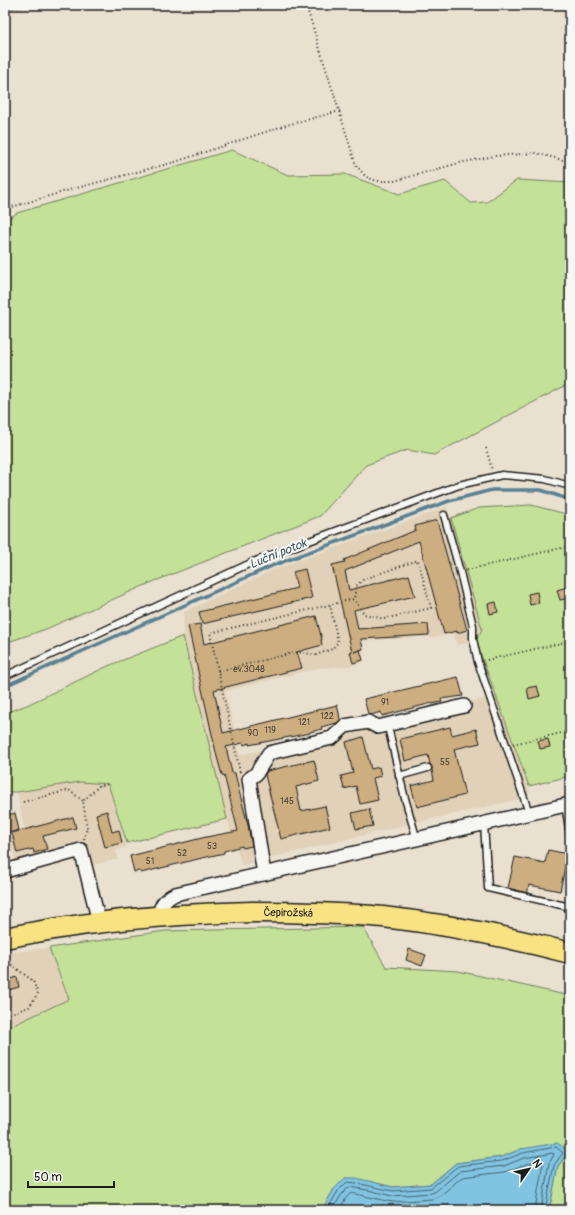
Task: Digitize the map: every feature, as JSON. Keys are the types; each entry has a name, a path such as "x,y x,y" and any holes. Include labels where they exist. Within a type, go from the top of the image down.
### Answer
{"main road":[{"name":"Čepirožská","path":"5,938 99,922 158,916 211,913 325,913 383,917 431,924 512,939 570,953"}],"street":[{"path":"264,874 249,779 256,774 269,753 332,738 346,726 368,722 378,727 464,706"},
{"path":"158,916 160,907 165,900 175,894 568,805"},
{"path":"5,871 81,850 99,922"}],"lane":[{"path":"5,676 252,562 458,485 502,475 544,478 570,486"},
{"path":"444,515 473,626 472,639 478,662 529,814"},
{"path":"389,731 399,776 417,840"},
{"path":"399,776 428,768"},
{"path":"568,805 570,834"},
{"path":"484,824 488,888 570,907"}],"path":[{"path":"5,9 32,5"},
{"path":"306,5 356,165 366,177 377,181 394,181 459,163 495,156 536,153 570,162"},
{"path":"5,209 175,162 283,126 340,111"},
{"path":"486,448 494,477"},
{"path":"460,572 570,546"},
{"path":"418,560 431,608 384,619 364,614 354,599 356,586 364,579 418,560"},
{"path":"249,779 240,773 210,633 354,599"},
{"path":"218,671 298,652 316,655 332,649 338,642 330,605"},
{"path":"478,662 570,641"},
{"path":"506,746 570,731"},
{"path":"83,800 99,786 108,784"},
{"path":"23,802 68,790 83,800 87,828 81,850"},
{"path":"5,960 33,981 38,993 29,1007 5,1015"}],"shaded area":[{"path":"447,507 482,629 476,641 457,645 453,634 430,638 429,636 362,641 364,649 362,650 364,662 351,666 318,668 225,691 240,755 496,696 529,786 529,797 242,865 227,819 183,636 184,612 275,569"},
{"path":"80,782 108,784 127,847 116,850 118,859 89,866 87,855 19,872 9,837 25,833 17,792"},
{"path":"49,948 69,999 5,1029 5,953"}],"green space":[{"path":"232,150 288,175 345,174 399,194 445,181 471,203 487,202 517,180 570,183 570,383 434,455 407,450 366,465 320,516 150,583 46,629 5,643 5,221 17,213"},
{"path":"531,505 570,515 570,776 529,786 476,641 482,629 451,518 479,508"},
{"path":"183,636 227,819 127,843 108,784 80,782 17,792 5,792 5,713 27,705 108,666"},
{"path":"363,927 386,967 458,971 570,996 570,1210 551,1210 550,1206 558,1166 569,1152 521,1149 502,1157 456,1163 431,1184 393,1187 345,1178 334,1189 322,1210 5,1210 5,1029 69,999 49,948 165,931"}],"water":[{"path":"557,1143 569,1151 558,1166 550,1206 551,1210 322,1210 334,1189 345,1178 356,1178 393,1187 431,1184 456,1163 502,1157 521,1149"}],"building":[{"path":"437,520 467,630 457,633 457,631 444,634 419,541 345,571 349,590 409,575 415,596 354,610 358,629 428,624 429,635 361,639 363,649 360,650 363,660 353,663 350,652 352,652 332,565 345,562 344,560 416,530 415,526"},
{"path":"305,569 312,598 202,624 199,612 297,588 293,572"},
{"path":"567,587 570,598 560,600 557,590"},
{"path":"537,592 539,603 530,605 528,594"},
{"path":"496,602 498,612 490,614 488,604"},
{"path":"316,616 322,645 297,652 302,668 214,690 223,733 337,705 339,713 340,720 337,723 321,727 322,729 310,733 249,745 249,743 244,745 243,743 226,747 232,773 235,773 252,846 243,848 242,846 224,851 224,853 141,873 140,871 134,872 130,856 206,837 238,831 224,775 222,775 217,757 188,626 200,624 204,644"},
{"path":"458,677 463,696 441,699 442,702 432,703 382,716 381,712 371,715 368,714 364,699"},
{"path":"537,686 540,696 529,699 527,688"},
{"path":"450,727 452,735 476,729 480,743 454,749 465,795 417,807 411,786 434,780 432,767 428,755 405,761 400,739"},
{"path":"363,737 371,769 379,767 381,776 373,778 378,800 360,804 356,786 344,789 341,776 353,773 346,742"},
{"path":"548,739 550,747 540,749 538,741"},
{"path":"314,760 319,781 296,787 301,811 325,806 330,827 281,839 265,775 267,771"},
{"path":"369,809 373,826 356,829 352,813"},
{"path":"107,811 112,832 119,830 122,843 105,847 96,814"},
{"path":"15,813 19,830 5,834 5,816"},
{"path":"73,817 76,828 43,836 47,849 34,853 33,849 17,853 12,833"},
{"path":"548,850 568,854 560,891 529,885 527,893 508,888 515,857 545,863"},
{"path":"409,949 426,955 422,966 406,960"},
{"path":"17,977 19,987 5,991 5,981"}],"waterway":[{"name":"Luční potok","path":"5,686 274,565 449,501 492,490 541,490 570,500"}]}
